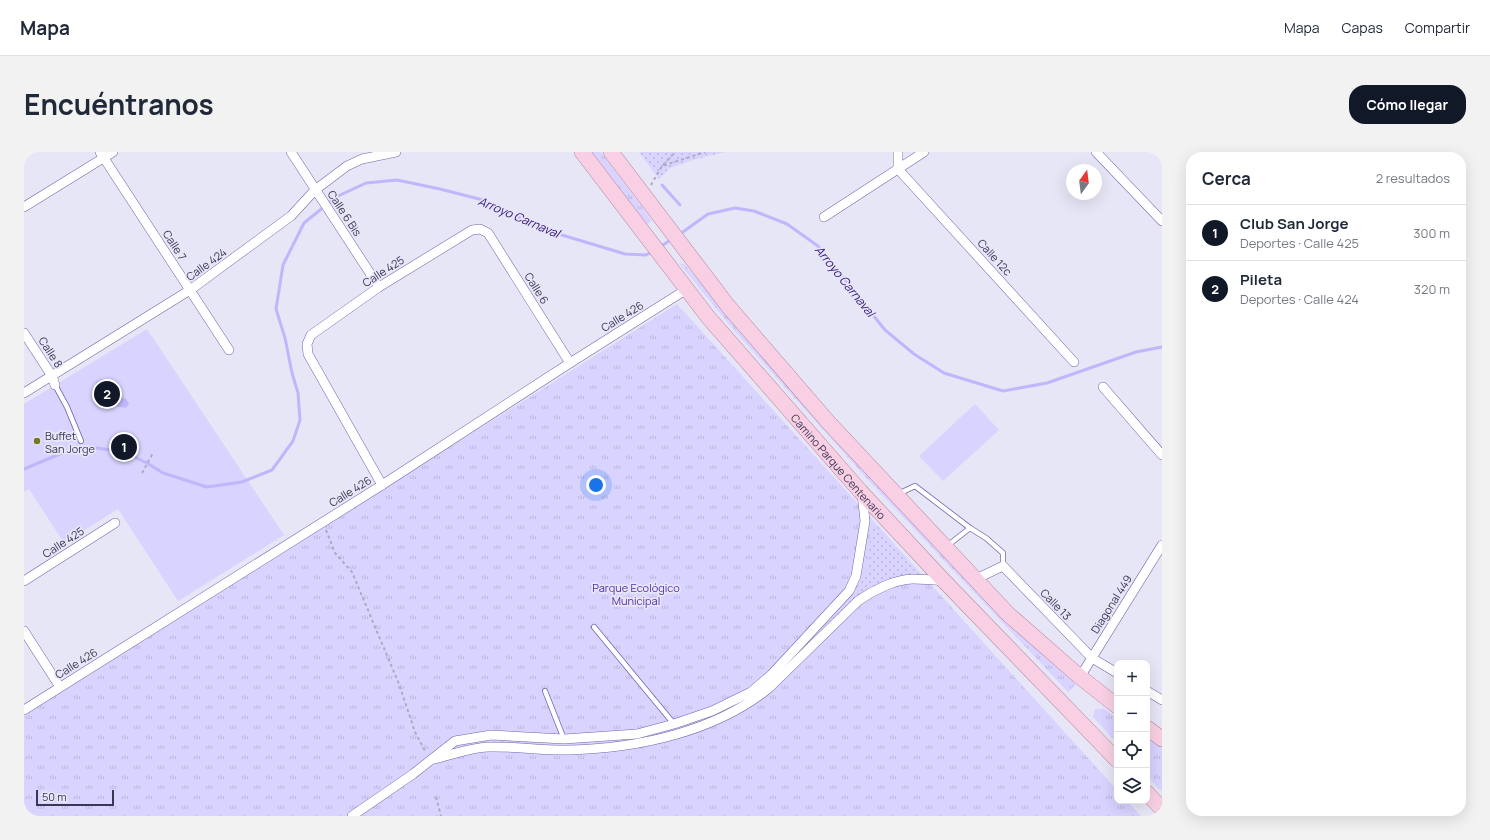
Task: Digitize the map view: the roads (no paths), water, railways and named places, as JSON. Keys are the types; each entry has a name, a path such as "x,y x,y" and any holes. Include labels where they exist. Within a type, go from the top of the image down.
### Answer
{"main road":[{"name":"Camino Parque Centenario","path":"582,152 708,317 861,492 944,581 1114,757"},
{"name":"Camino Parque Centenario","path":"611,152 728,306 829,423 1008,614 1080,677 1114,704"},
{"path":"1150,730 1162,739"},
{"path":"1150,796 1162,809"}],"street":[{"path":"24,207 102,155 113,152"},
{"name":"Calle 6 Bis","path":"291,152 379,287"},
{"name":"Calle 424","path":"24,393 190,290 291,216 346,166 362,159 396,152"},
{"path":"898,152 898,169"},
{"path":"824,217 924,152"},
{"path":"1096,152 1162,220"},
{"name":"Calle 7","path":"102,155 230,350"},
{"name":"Calle 12c","path":"898,169 1074,362"},
{"name":"Calle 425","path":"382,485 308,354 307,344 311,335 379,287 472,230 480,229"},
{"name":"Calle 6","path":"480,229 488,233 570,363"},
{"name":"Calle 426","path":"24,710 382,485 687,289"},
{"name":"Calle 8","path":"24,333 52,376 55,385"},
{"path":"1103,387 1162,455"},
{"path":"774,678 849,591 856,576 865,521 861,492"},
{"name":"Calle 425","path":"24,581 115,522"},
{"name":"Diagonal 449","path":"1080,677 1162,545"},
{"path":"976,579 1003,566"},
{"name":"Calle 13","path":"1003,566 1092,658 1114,671"},
{"path":"430,761 467,750 488,747 575,750 635,745 715,722 756,699 766,685 858,601 870,592 911,578 944,581"},
{"path":"24,631 60,687"},
{"path":"352,816 430,761 455,741 491,734 568,739 637,734 671,725 712,711 766,685"},
{"path":"1150,693 1162,700"},
{"path":"671,725 672,735"},
{"path":"568,739 575,750"}],"lane":[{"path":"55,385 67,407 82,441"},
{"path":"897,495 915,486 970,528 986,538 1003,553 1003,566"},
{"path":"946,547 970,528"},
{"path":"594,627 671,725"},
{"path":"545,691 568,739"}],"waterway":[{"name":"Arroyo Carnaval","path":"24,469 67,451 90,447 124,452 147,463 163,473 207,487 242,482 272,470 293,441 300,420 298,393 292,373 285,338 276,309 283,265 304,223 336,197 366,183 397,180 440,189 483,200 545,230 625,254 646,255 653,251"},
{"path":"662,185 680,205"},
{"name":"Arroyo Carnaval","path":"680,234 708,214 735,208 754,211 787,224 818,246 885,330 914,354 944,373 1003,391 1047,383 1136,352 1162,347"},
{"name":"Arroyo Carnaval","path":"660,247 672,239"}],"place":[{"name":"Pileta","path":"107,394"},
{"name":"Buffet San Jorge","path":"37,441"},
{"name":"Club San Jorge","path":"124,447"}],"park label":[{"name":"Parque Ecológico Municipal","path":"636,593"}]}
